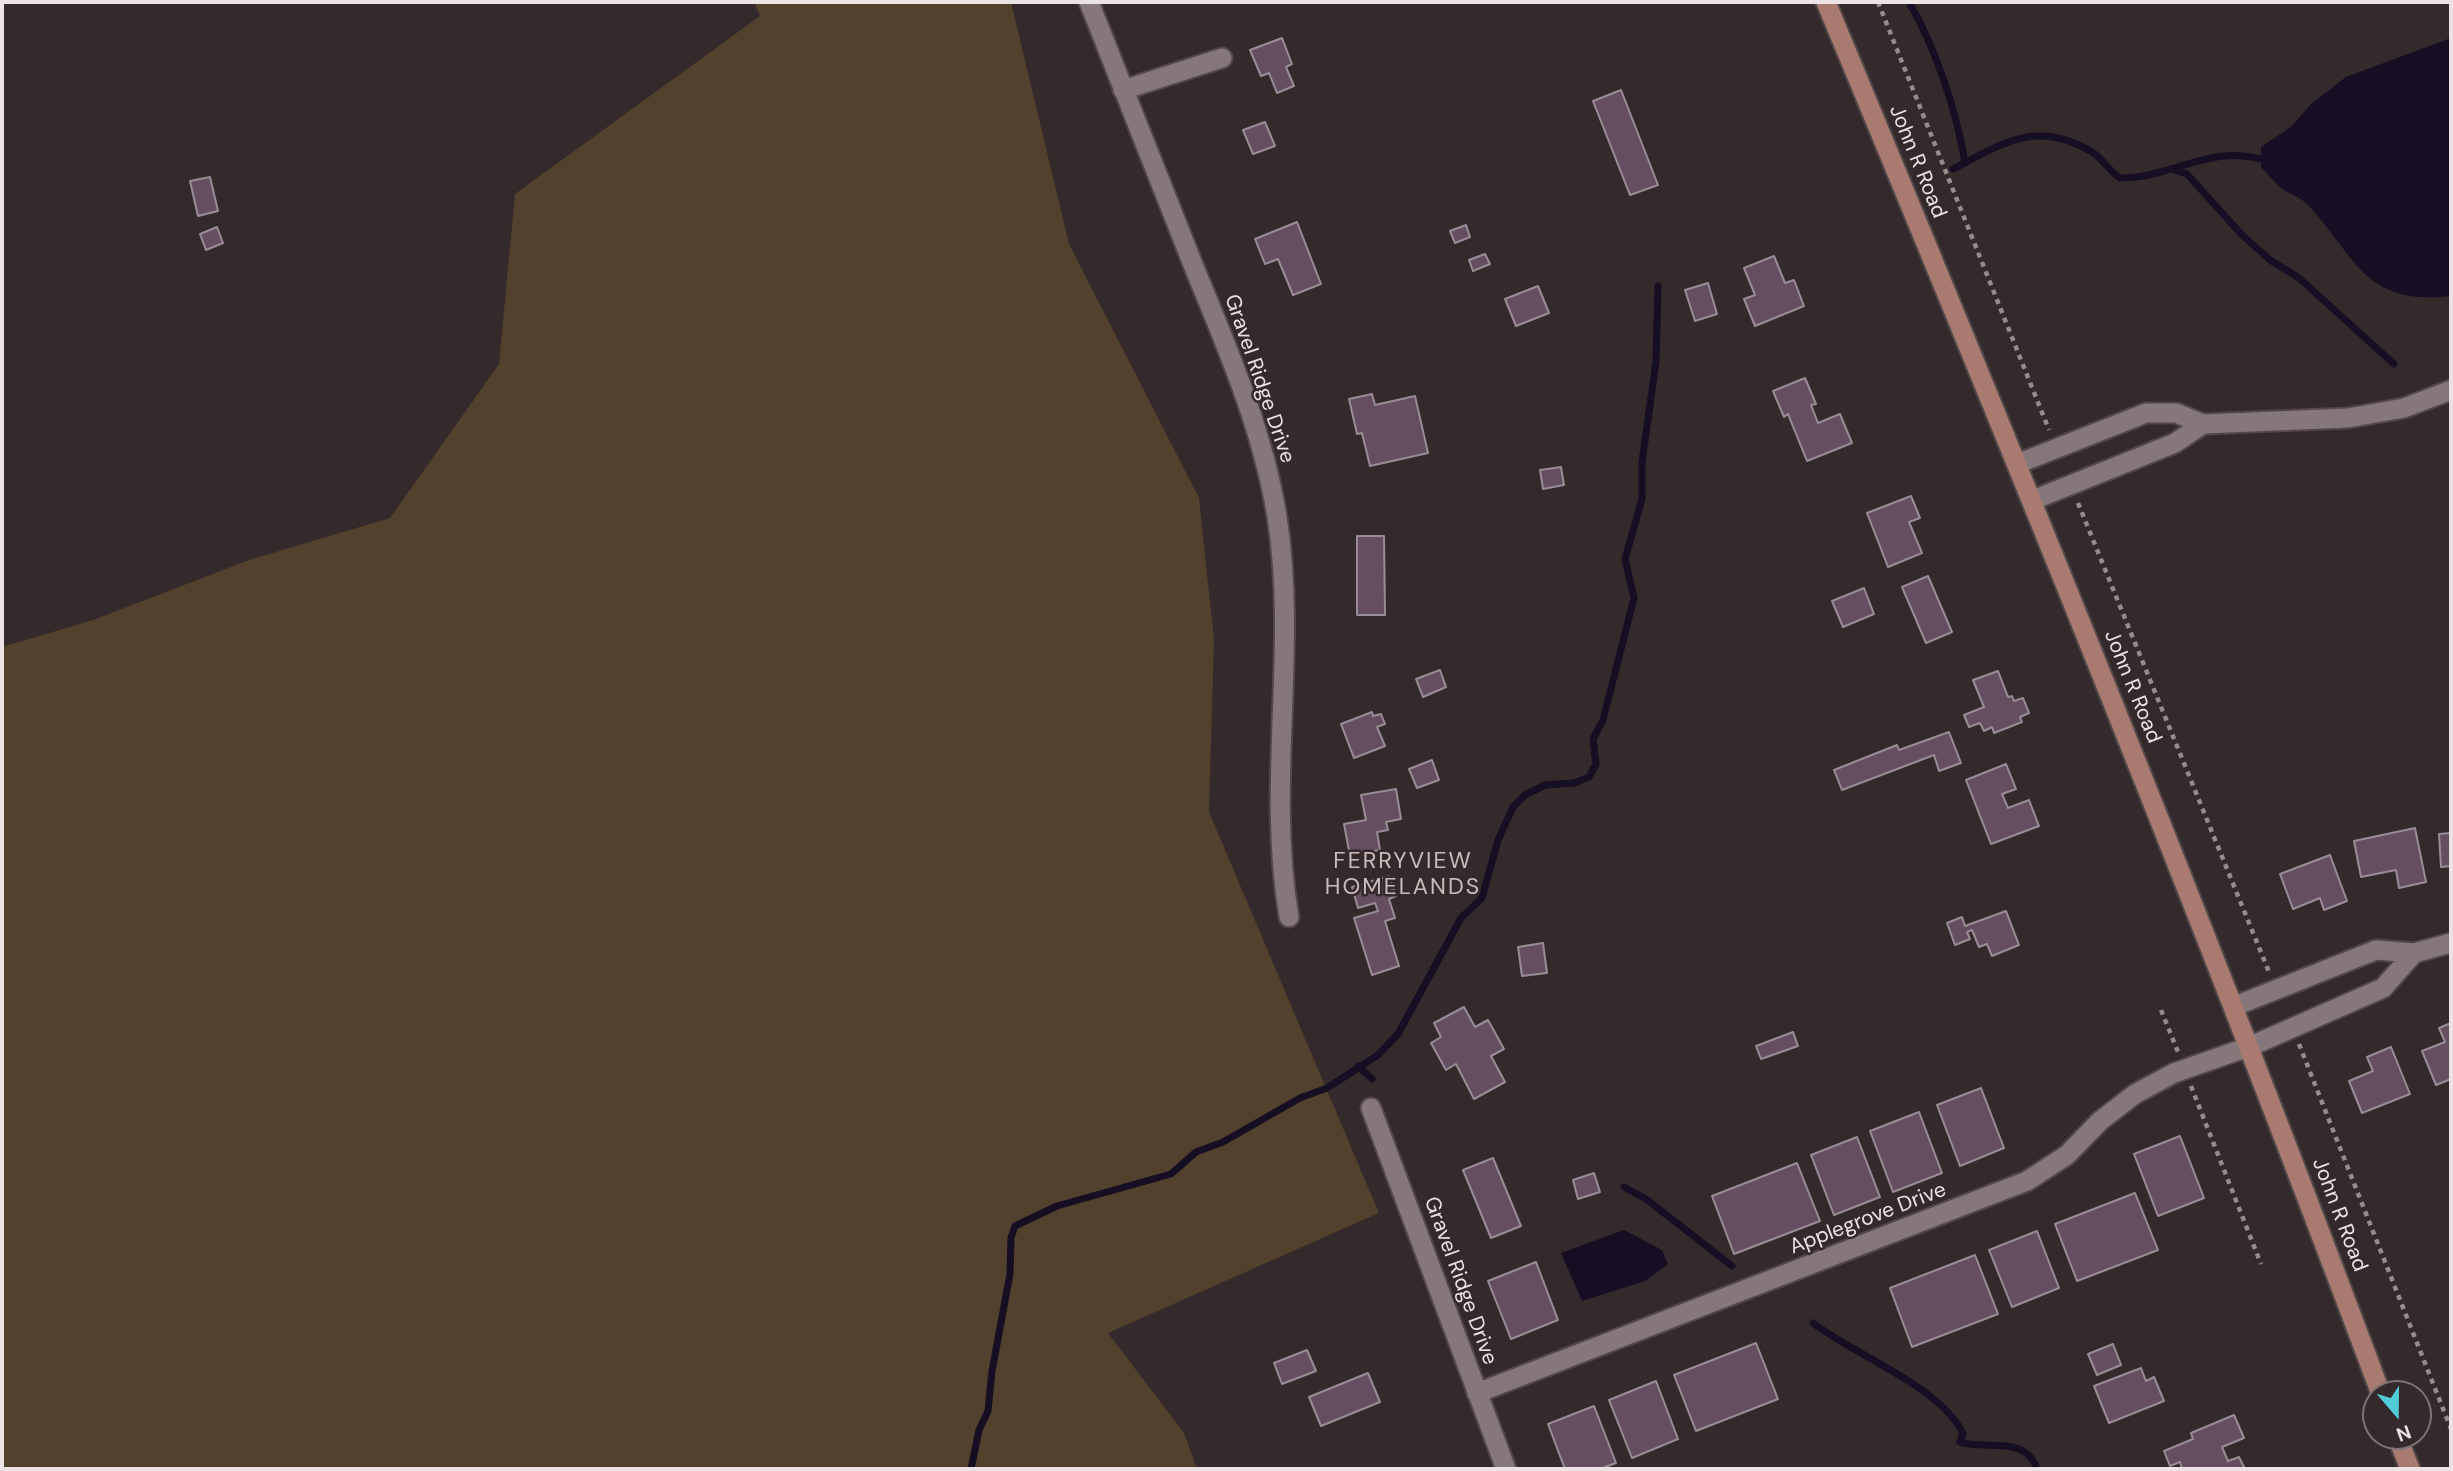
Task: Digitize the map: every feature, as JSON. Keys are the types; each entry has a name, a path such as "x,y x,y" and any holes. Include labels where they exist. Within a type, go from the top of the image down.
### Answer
{"main road":[{"name":"John R Road","path":"1826,2 2033,500 2251,1045 2376,1380"},
{"path":"2403,1450 2410,1469"}],"street":[{"name":"Gravel Ridge Drive","path":"1089,2 1243,388 1270,477 1282,553 1285,612 1280,835 1289,917"},
{"path":"1123,90 1222,58"},
{"path":"2017,464 2146,413 2176,413 2203,424 2348,418 2404,408 2451,390"},
{"path":"2033,500 2175,443 2203,424"},
{"path":"2235,1006 2376,950 2414,953 2451,943"},
{"name":"Applegrove Drive","path":"1477,1393 2027,1181 2067,1155 2100,1121 2135,1094 2185,1069 2251,1045 2383,988 2414,953"},
{"name":"Gravel Ridge Drive","path":"1371,1108 1506,1469"}],"path":[{"path":"1878,2 2056,448"},
{"path":"2072,484 2276,990"},
{"path":"2161,1010 2261,1264"},
{"path":"2293,1027 2451,1429"}],"shaded area":[{"path":"754,2 1011,2 1069,244 1199,498 1214,640 1209,812 1379,1213 1108,1333 1184,1433 1197,1469 2,1469 2,647 93,620 249,560 390,518 499,364 515,194 760,16"},
{"path":"2451,38 2451,296 2422,297 2398,293 2365,274 2307,204 2280,187 2261,167 2261,147 2291,127 2311,104 2346,77"},
{"path":"1624,1230 1662,1250 1668,1264 1645,1281 1582,1301 1561,1253"}],"building":[{"path":"1282,38 1292,64 1286,67 1294,86 1277,93 1269,73 1261,76 1250,50"},
{"path":"1621,90 1658,185 1630,195 1593,101"},
{"path":"1265,122 1275,146 1253,154 1243,130"},
{"path":"210,177 218,211 198,216 190,181"},
{"path":"1297,222 1321,284 1293,295 1278,259 1265,264 1255,239"},
{"path":"1466,225 1470,237 1455,243 1450,231"},
{"path":"217,227 223,243 206,250 200,234"},
{"path":"1485,254 1490,264 1473,271 1469,260"},
{"path":"1774,256 1785,283 1794,280 1804,306 1755,326 1744,299 1755,295 1744,268"},
{"path":"1708,283 1717,314 1695,321 1685,290"},
{"path":"1538,286 1549,313 1516,326 1505,299"},
{"path":"1805,378 1816,404 1811,405 1818,423 1840,414 1852,443 1807,461 1788,414 1784,417 1773,391"},
{"path":"1372,394 1375,405 1415,396 1428,453 1370,466 1362,433 1357,434 1349,399"},
{"path":"1561,467 1564,485 1543,489 1540,470"},
{"path":"1911,496 1920,518 1909,522 1922,553 1888,567 1867,513"},
{"path":"1357,536 1384,536 1385,615 1357,615"},
{"path":"1928,576 1952,632 1926,643 1902,587"},
{"path":"1864,588 1874,614 1843,627 1832,601"},
{"path":"1440,670 1446,687 1423,697 1416,679"},
{"path":"1998,671 2008,697 2012,696 2014,701 2023,698 2029,713 2020,717 2022,722 1994,733 1992,727 1984,731 1980,723 1969,727 1964,715 1984,707 1973,680"},
{"path":"1372,712 1373,716 1381,714 1385,724 1377,727 1385,746 1354,758 1341,724"},
{"path":"1949,732 1961,763 1939,771 1934,755 1842,790 1834,770 1897,745 1899,750"},
{"path":"1432,760 1439,780 1417,788 1409,769"},
{"path":"2006,764 2016,789 2002,794 2008,808 2029,800 2039,826 1991,844 1966,780"},
{"path":"1396,789 1401,819 1386,822 1388,830 1377,832 1380,850 1350,856 1344,824 1366,820 1361,795"},
{"path":"2415,828 2426,882 2399,888 2396,870 2361,877 2354,841"},
{"path":"2451,833 2451,866 2441,867 2439,834"},
{"path":"2330,855 2347,901 2324,910 2320,898 2293,909 2280,874"},
{"path":"1389,876 1396,896 1389,899 1395,918 1385,921 1399,966 1372,975 1354,918 1378,911 1375,903 1358,908 1352,887"},
{"path":"2006,911 2019,945 1992,956 1987,944 1979,947 1972,930 1967,932 1970,939 1955,945 1947,923 1962,917 1965,926"},
{"path":"1543,943 1547,973 1522,976 1518,947"},
{"path":"1464,1007 1475,1027 1488,1020 1504,1049 1491,1056 1505,1082 1474,1099 1456,1064 1446,1070 1431,1043 1441,1037 1434,1023"},
{"path":"2451,1023 2451,1079 2436,1085 2422,1051 2445,1042 2439,1028"},
{"path":"1793,1032 1798,1046 1761,1059 1756,1046"},
{"path":"2391,1047 2410,1094 2362,1113 2349,1081 2373,1071 2367,1057"},
{"path":"1981,1088 2004,1148 1960,1166 1937,1105"},
{"path":"1919,1112 1942,1173 1893,1192 1870,1131"},
{"path":"2180,1136 2204,1198 2158,1216 2134,1154"},
{"path":"1857,1137 1880,1197 1834,1215 1811,1155"},
{"path":"1493,1158 1521,1226 1491,1238 1463,1170"},
{"path":"1797,1163 1820,1221 1734,1254 1712,1196"},
{"path":"1594,1173 1600,1192 1578,1199 1573,1180"},
{"path":"2135,1193 2158,1250 2077,1281 2055,1224"},
{"path":"2037,1231 2059,1288 2012,1307 1989,1250"},
{"path":"1975,1255 1998,1314 1912,1347 1890,1288"},
{"path":"1536,1262 1558,1320 1511,1339 1488,1281"},
{"path":"1756,1343 1778,1399 1696,1431 1674,1375"},
{"path":"2113,1344 2121,1365 2097,1375 2088,1354"},
{"path":"1307,1350 1316,1371 1282,1384 1274,1363"},
{"path":"2141,1368 2146,1381 2154,1377 2164,1401 2109,1423 2094,1386"},
{"path":"1368,1373 1380,1402 1321,1426 1309,1397"},
{"path":"1656,1381 1678,1439 1632,1458 1609,1400"},
{"path":"1594,1406 1616,1463 1600,1469 1565,1469 1548,1424"},
{"path":"2234,1415 2244,1438 2222,1447 2228,1461 2239,1457 2245,1469 2182,1469 2180,1462 2170,1466 2164,1451 2193,1439 2191,1433"}],"waterway":[{"path":"1909,2 1928,39 1944,80 1965,163"},
{"path":"1953,169 2005,143 2037,136 2072,142 2092,152 2120,178 2158,173 2194,162 2230,156 2270,162"},
{"path":"2174,170 2187,174 2242,235 2270,260 2299,278 2394,364"},
{"path":"971,1469 979,1430 988,1411 992,1371 1010,1274 1011,1238 1015,1226 1057,1206 1171,1174 1196,1152 1223,1142 1300,1098 1327,1088 1378,1055 1398,1034 1461,918 1482,898 1498,840 1513,807 1525,795 1545,785 1574,783 1589,777 1596,764 1593,739 1603,720 1634,598 1625,559 1642,499 1642,462 1656,362 1658,286"},
{"path":"1358,1066 1372,1079"},
{"path":"1624,1187 1646,1199 1732,1266"},
{"path":"1813,1323 1896,1373 1936,1401 1952,1417 1963,1434 1960,1442 2014,1447 2024,1451 2037,1469"}],"district":[{"name":"FERRYVIEW HOMELANDS","path":"1403,875"}]}
